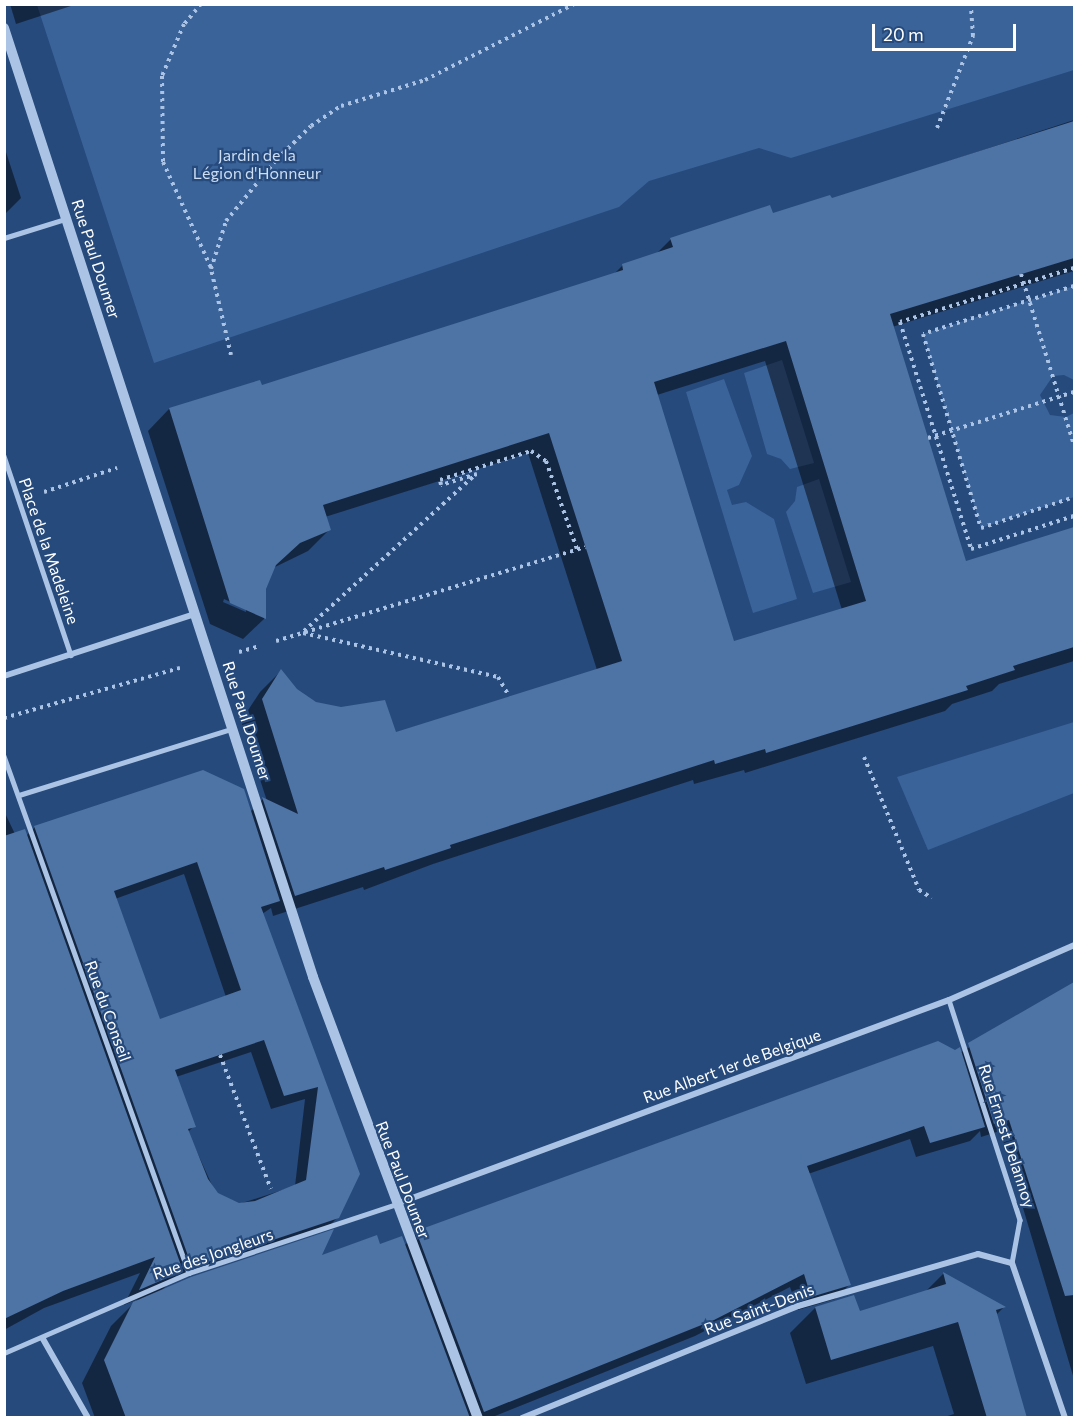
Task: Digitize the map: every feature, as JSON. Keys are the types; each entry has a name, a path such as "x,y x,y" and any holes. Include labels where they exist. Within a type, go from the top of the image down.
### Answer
{"street":[{"name":"Rue Paul Doumer","path":"4,28 212,659 313,977 396,1204 478,1418"},
{"path":"4,676 196,614"},
{"name":"Rue Albert 1er de Belgique","path":"396,1204 949,1000 1074,945"},
{"name":"Rue Saint-Denis","path":"522,1418 798,1306 978,1254 1012,1263"},
{"name":"Rue Ernest Delannoy","path":"1012,1263 1065,1418"},
{"path":"43,1338 88,1418"}],"lane":[{"path":"4,238 67,219"},
{"name":"Place de la Madeleine","path":"4,456 71,655"},
{"path":"19,795 234,728"},
{"name":"Rue du Conseil","path":"4,756 189,1273"},
{"name":"Rue Ernest Delannoy","path":"949,1000 1020,1220 1012,1263"},
{"name":"Rue des Jongleurs","path":"4,1353 189,1273 396,1204"}],"path":[{"path":"201,4 184,24 162,76 163,162 211,269 231,356"},
{"path":"211,269 226,221 277,159 311,126 341,106 444,71 574,4"},
{"path":"937,128 973,36 971,4"},
{"path":"1074,268 900,322 971,549 1074,516"},
{"path":"1021,274 1074,445"},
{"path":"1074,286 923,334 981,528 1074,497"},
{"path":"928,438 1074,392"},
{"path":"302,633 477,474 441,485 440,480 531,451 546,461 577,549"},
{"path":"18,500 146,459"},
{"path":"276,641 585,547"},
{"path":"302,633 498,677 509,696"},
{"path":"4,718 212,659"},
{"path":"864,757 904,860 919,890 932,898"},
{"path":"220,1055 271,1189"}],"green space":[{"name":"Jardin de la Légion d'Honneur","path":"37,5 1074,5 1074,70 791,158 759,148 649,181 619,207 154,363"},
{"path":"1074,286 1074,380 1064,375 1053,376 1040,395 1050,415 1066,417 1074,413 1074,497 981,528 923,334"},
{"path":"782,360 814,463 790,469 781,459 767,454 744,373"},
{"path":"724,379 752,456 739,485 727,490 732,505 746,502 774,519 797,599 753,613 686,392"},
{"path":"819,479 851,582 813,593 786,512 795,501 797,487"},
{"path":"1074,722 1074,793 928,850 897,777"}],"building":[{"path":"1074,121 1074,258 890,314 966,561 1074,527 1074,647 1013,666 1015,670 966,686 968,690 766,753 765,749 715,764 714,760 450,845 451,848 385,870 384,867 295,896 262,797 298,814 262,699 281,669 297,689 316,702 341,707 385,700 396,732 622,661 549,433 323,505 331,530 300,543 276,565 266,589 266,619 230,603 169,408 260,380 262,385 623,270 622,264 673,247 670,238 770,205 773,213 830,195 832,198","holes":["786,341 866,601 734,641 654,382"]},
{"path":"203,770 244,789 280,901 261,907 360,1174 339,1218 192,1267 34,826","holes":["197,862 241,990 160,1019 114,891","264,1040 284,1096 318,1087 306,1180 255,1201 239,1203 218,1193 208,1179 188,1129 196,1127 175,1070"]},
{"path":"25,829 183,1271 139,1290 155,1257 63,1291 4,1319 4,836"},
{"path":"1074,982 1074,1295 1065,1296 1009,1120 994,1124 968,1043"},
{"path":"938,1041 955,1050 960,1047 985,1127 930,1143 924,1126 807,1166 851,1285 811,1297 804,1274 714,1320 484,1412 416,1231"},
{"path":"334,1229 322,1255 377,1235 380,1244 402,1236 470,1418 126,1418 104,1360 133,1302 191,1277"},
{"path":"943,1272 1006,1307 996,1310 1027,1418 987,1418 958,1322 831,1360 815,1307 854,1295 860,1311 946,1284"}]}
